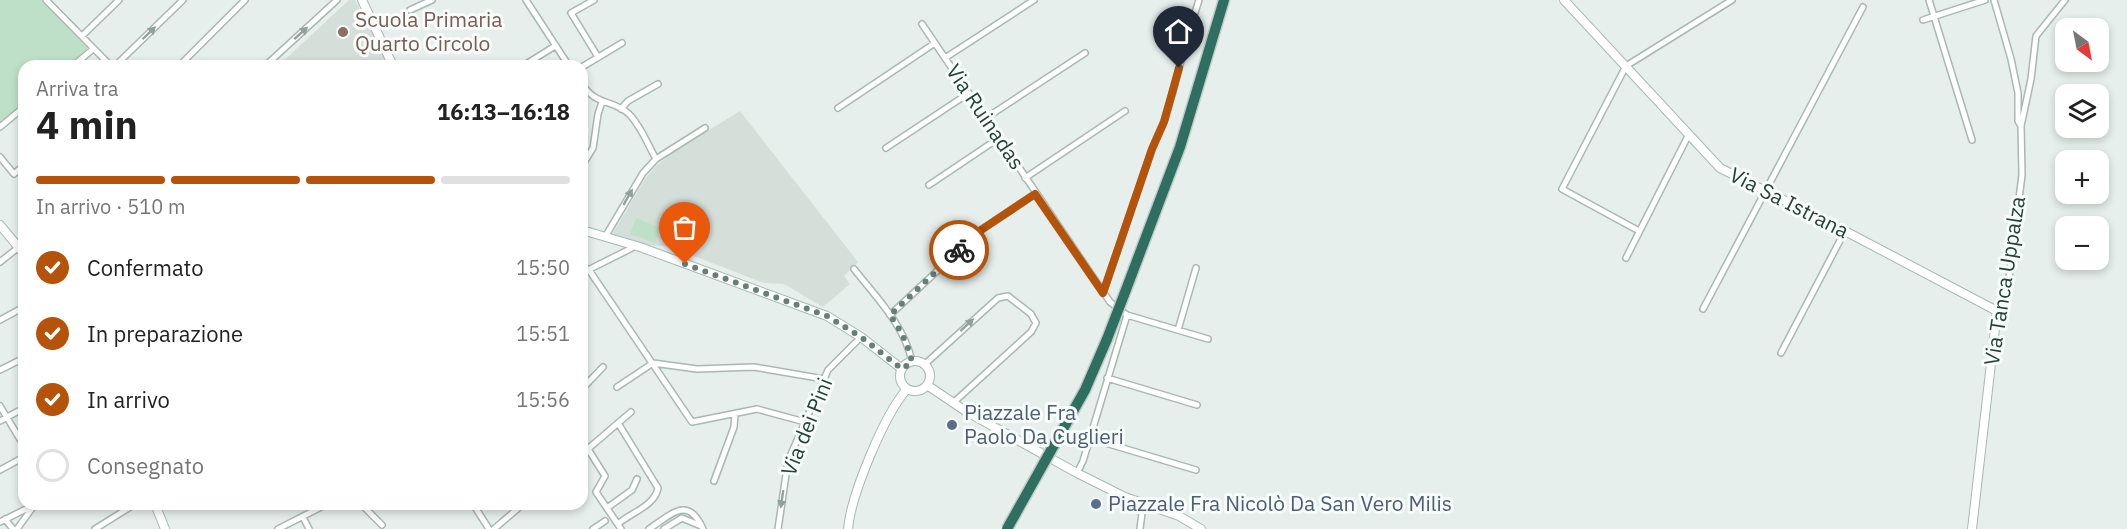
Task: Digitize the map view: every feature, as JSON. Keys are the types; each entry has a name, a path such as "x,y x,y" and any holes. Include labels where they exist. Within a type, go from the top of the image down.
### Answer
{"highway":[{"path":"1007,529 1084,390 1107,339 1180,147 1224,0"}],"street":[{"path":"46,0 105,60"},
{"path":"51,5 57,0"},
{"path":"82,36 118,0"},
{"path":"122,60 183,0"},
{"path":"185,60 245,0"},
{"path":"272,60 337,0"},
{"path":"362,0 390,60"},
{"path":"410,10 432,0"},
{"path":"526,0 565,60"},
{"path":"594,0 571,13 598,57"},
{"path":"945,58 1034,0"},
{"path":"1103,293 1152,149 1164,122 1199,0"},
{"name":"Via Sa Istrana","path":"1564,0 1720,168 1997,311"},
{"path":"1639,231 1562,189 1626,66 1732,0"},
{"path":"1929,0 1972,140"},
{"path":"1923,20 1985,0"},
{"name":"Via Tanca Uppalza","path":"1972,529 1997,311 2006,301 2022,175 2018,93 1994,0"},
{"path":"2021,126 2031,79 2036,36 2065,0"},
{"path":"1703,309 1863,7"},
{"name":"Via Ruinadas","path":"922,24 1110,302 1127,315 1208,339"},
{"path":"588,63 622,43"},
{"path":"838,108 935,43"},
{"path":"533,60 555,46"},
{"path":"80,60 93,49"},
{"path":"986,118 1085,53"},
{"path":"621,109 628,101 658,84"},
{"path":"588,92 593,98 621,109 629,115 656,159"},
{"path":"886,148 969,93"},
{"path":"588,156 593,148 602,102"},
{"path":"1025,178 1125,111"},
{"path":"0,127 18,112"},
{"path":"605,238 635,186 656,159 705,128"},
{"path":"1626,258 1689,134"},
{"path":"929,185 999,138"},
{"path":"0,157 14,174 18,170"},
{"path":"890,315 981,230 1035,194"},
{"path":"0,225 18,244"},
{"path":"1781,353 1845,231"},
{"path":"588,232 827,316 861,337 902,369"},
{"path":"633,246 589,270 692,422 757,409 805,422"},
{"path":"0,262 18,251"},
{"path":"1178,330 1196,268"},
{"path":"854,269 902,334 912,362"},
{"path":"924,365 998,298 1008,296 1031,314 1036,323 1031,332 952,403"},
{"path":"0,320 18,310"},
{"path":"1087,478 1082,467 1083,461 1127,315"},
{"name":"Via dei Pini","path":"778,529 788,461 828,370 861,337"},
{"path":"0,370 18,361"},
{"path":"912,362 924,365 929,372 927,385 919,390 907,389 900,378 902,369 912,362"},
{"path":"617,387 654,363 697,369 754,367 824,379"},
{"path":"588,383 603,367"},
{"path":"1107,378 1197,405"},
{"path":"927,385 952,403 1087,478 1143,505 1179,516 1191,527 1201,529"},
{"path":"848,529 852,507 881,431 887,417 907,389"},
{"path":"0,406 18,436"},
{"path":"0,421 18,411"},
{"path":"618,423 658,488 657,494 651,501 619,527 596,492 605,476 588,449 618,423 631,412"},
{"path":"714,480 734,427 735,414"},
{"path":"1089,438 1197,470"},
{"path":"0,470 18,460"},
{"path":"1068,468 1083,461"},
{"path":"1077,472 1083,461"},
{"path":"607,508 632,490 638,479"},
{"path":"1140,529 1143,505"},
{"path":"24,510 5,519 16,528 31,510"},
{"path":"95,529 125,510"},
{"path":"157,510 165,529"},
{"path":"278,529 316,510"},
{"path":"367,510 382,525"},
{"path":"478,510 489,529"},
{"path":"495,529 516,510"},
{"path":"649,529 676,511 684,510 691,511 698,517 702,528"},
{"path":"303,517 309,529"},
{"path":"664,529 682,518 702,528"},
{"path":"593,529 605,521"}],"shaded area":[{"name":"Scuola Primaria Quarto Circolo","path":"349,0 355,0 386,60 284,60"},
{"path":"740,111 858,262 844,276 850,284 823,307 784,284 764,283 668,246 640,245 613,233 654,168 670,154"}],"green space":[{"path":"0,0 41,0 88,48 74,60 18,60 18,107 0,122"},
{"path":"636,218 661,228 655,243 630,234"}],"way so far":[{"path":"685,264 827,316 861,337 902,369 907,363 912,362 902,334 890,315 959,250"}],"place":[{"name":"Scuola Primaria Quarto Circolo","path":"343,32"},
{"name":"Piazzale Fra Paolo Da Cuglieri","path":"952,425"},
{"name":"Piazzale Fra Nicolò Da San Vero Milis","path":"1096,504"}],"route":[{"path":"959,250 981,230 1035,194 1103,293 1138,187 1164,122 1179,68"}]}
